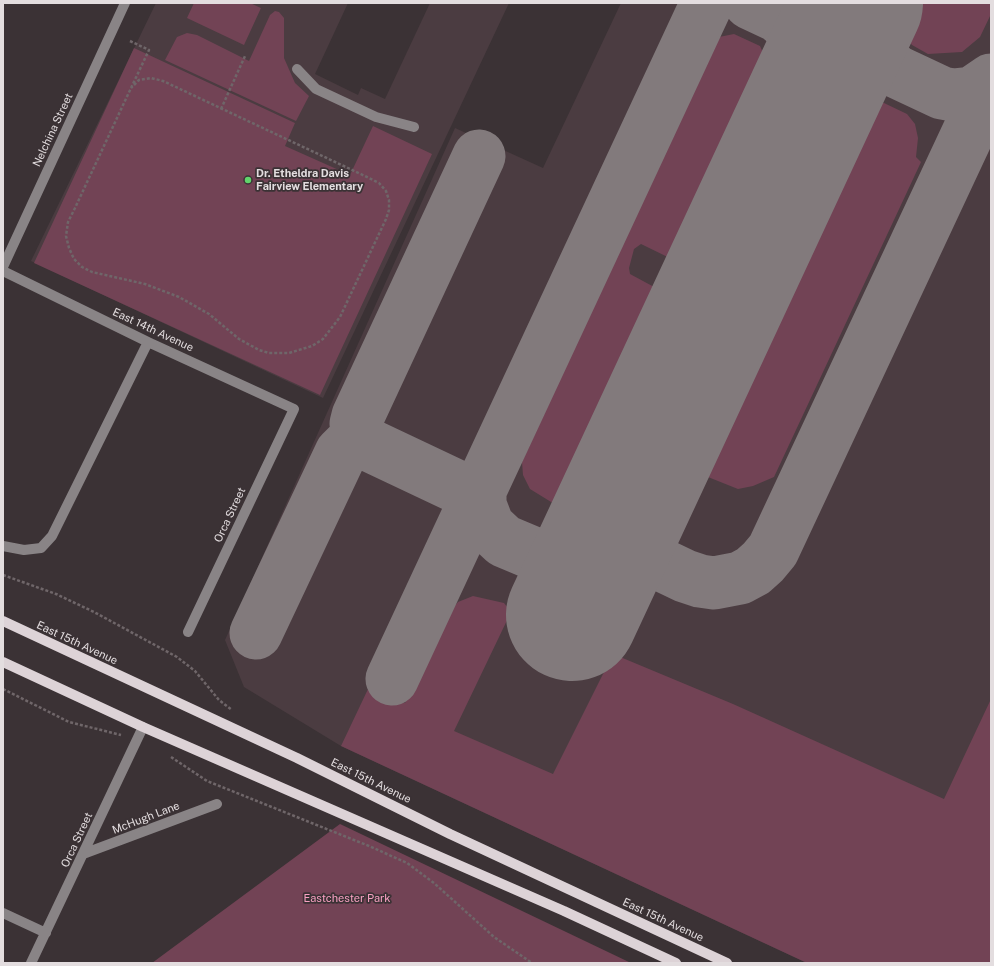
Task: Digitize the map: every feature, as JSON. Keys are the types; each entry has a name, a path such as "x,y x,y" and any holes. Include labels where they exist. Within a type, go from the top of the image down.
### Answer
{"main road":[{"name":"East 15th Avenue","path":"3,622 297,758 450,834 728,963"},
{"path":"3,662 143,727 564,911 676,963"}],"street":[{"name":"Nelchina Street","path":"3,267 125,3"},
{"path":"297,69 316,89 376,117 414,127"},
{"name":"East 14th Avenue","path":"3,271 148,342 294,409"},
{"path":"3,546 24,550 41,548 52,536 148,342"},
{"name":"Orca Street","path":"188,632 294,409"},
{"name":"Orca Street","path":"32,963 143,727"},
{"name":"McHugh Lane","path":"83,854 217,804"},
{"path":"3,913 46,933"}],"path":[{"path":"130,41 149,50 131,88 68,222 66,236 74,259 82,267 92,272 145,284 179,297 209,314 239,339 258,350 280,353 300,350 312,346 323,339 340,317 386,219 389,210 389,200 386,191 379,184 367,177 163,82 151,78 139,80 131,88"},
{"path":"221,109 245,56"},
{"path":"3,575 62,597 177,657 195,671 219,700 239,714"},
{"path":"3,690 69,722 114,732"},
{"path":"169,756 207,781 408,863 434,883 494,937 532,963"}],"shaded area":[{"name":"Dr. Etheldra Davis Fairview Elementary","path":"156,3 348,3 315,74 358,95 361,88 385,99 430,3 509,3 323,398 31,261"},
{"path":"621,3 991,3 991,963 807,963 341,746 244,687 225,640 455,128 543,168"}],"green space":[{"path":"194,3 250,3 261,8 244,45 187,18"},
{"path":"901,3 991,3 991,14 980,37 962,52 928,54 912,45 903,33 897,18"},
{"path":"275,11 279,12 284,18 284,58 295,83 309,96 296,121 165,60 177,37 187,33 197,35 249,61 270,15"},
{"path":"734,34 760,46 769,66 771,74 770,85 688,261 682,264 641,244 634,249 629,268 630,274 669,295 574,499 566,506 556,505 530,489 523,475 522,462 719,37"},
{"name":"Dr. Etheldra Davis Fairview Elementary","path":"134,48 295,123 285,146 350,175 373,126 432,154 320,395 34,263"},
{"path":"874,103 884,103 907,114 915,124 918,138 916,157 921,162 774,477 753,486 738,489 708,477 702,467 698,452 703,433 848,116"},
{"path":"473,596 504,603 511,612 454,731 553,774 613,654 733,704 944,799 991,699 991,963 807,963 341,746 369,687 405,703 445,617 458,602"},
{"name":"Eastchester Park","path":"340,824 631,963 152,963"}],"taxiway":[{"path":"392,679 707,3"},
{"path":"750,3 942,93 953,95 972,93 991,80"},
{"path":"862,3 861,20 867,40 873,51 893,69"},
{"path":"779,17 792,28 802,41 811,66 811,80 800,125"},
{"path":"630,490 633,526 640,542 647,552 662,565 685,576 700,581 714,583 740,578 753,571 763,562 773,550 991,84"},
{"path":"477,496 367,444 360,436 356,424 358,416 479,156"},
{"path":"256,633 341,453 348,446 357,443 367,444"},
{"path":"480,489 480,505 488,526 504,541 535,554 557,555 585,550 601,538 615,523"}],"runway":[{"path":"572,615 857,3"}],"place":[{"name":"Dr. Etheldra Davis Fairview Elementary","path":"248,180"}]}
